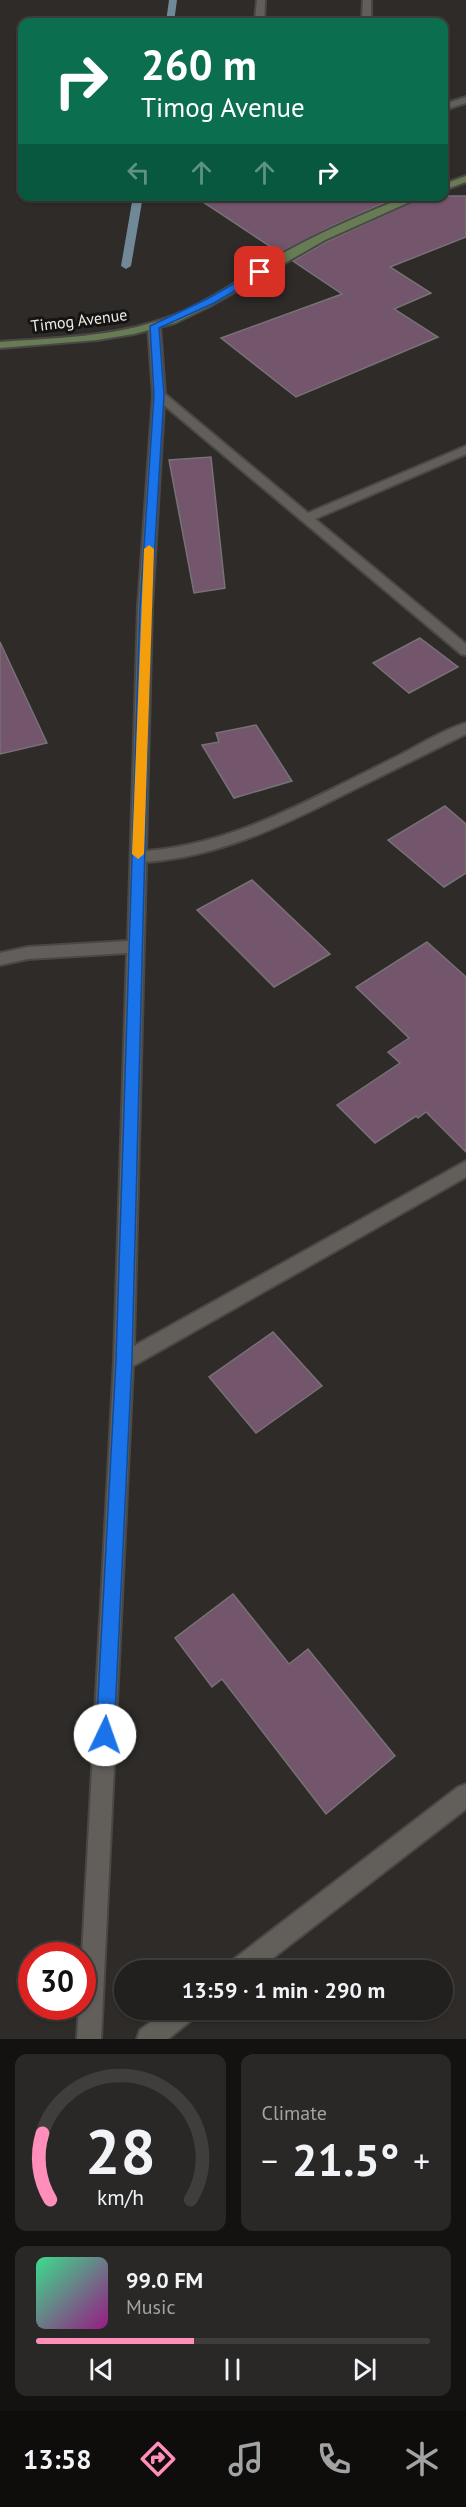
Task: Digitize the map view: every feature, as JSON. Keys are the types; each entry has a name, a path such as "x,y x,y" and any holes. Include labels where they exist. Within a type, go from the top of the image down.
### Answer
{"main road":[{"path":"448,186 466,179"},
{"name":"Timog Avenue","path":"0,345 79,339 154,326 211,301 288,254 334,230 405,201"}],"street":[{"path":"260,18 261,0"},
{"path":"367,0 367,18"},
{"path":"448,106 466,100"},
{"path":"89,2039 124,1360 145,607 159,395 154,326"},
{"path":"159,395 466,651"},
{"path":"306,518 466,450"},
{"path":"138,857 178,854 227,841 280,820 466,728"},
{"path":"0,959 28,953 136,946"},
{"path":"124,1360 466,1168"},
{"path":"251,1960 466,1795"},
{"path":"148,2039 173,2020"}],"building":[{"path":"448,196 466,196 466,237 390,267 431,293 394,309 438,337 296,397 221,338 342,294 293,261 326,242 414,201 448,201"},
{"path":"202,201 389,201 330,227 280,253"},
{"path":"211,457 225,588 194,593 169,460"},
{"path":"420,638 458,667 409,693 373,663"},
{"path":"0,642 47,743 0,754"},
{"path":"256,725 292,781 234,798 202,745 219,742 216,733"},
{"path":"445,806 466,824 466,873 444,887 388,840"},
{"path":"252,880 330,954 274,987 197,910"},
{"path":"427,942 466,977 466,1152 426,1112 375,1143 337,1105 400,1063 388,1052 409,1038 356,987"},
{"path":"273,1332 322,1386 256,1433 209,1377"},
{"path":"233,1594 289,1664 308,1649 395,1756 326,1814 222,1679 212,1687 175,1638"}],"waterway":[{"path":"171,18 173,0"},
{"path":"126,266 137,201"}],"slow traffic":[{"path":"138,854 145,607 149,549"}],"route":[{"path":"105,1735 124,1360 145,607 159,395 154,326 182,316 260,272"}]}
